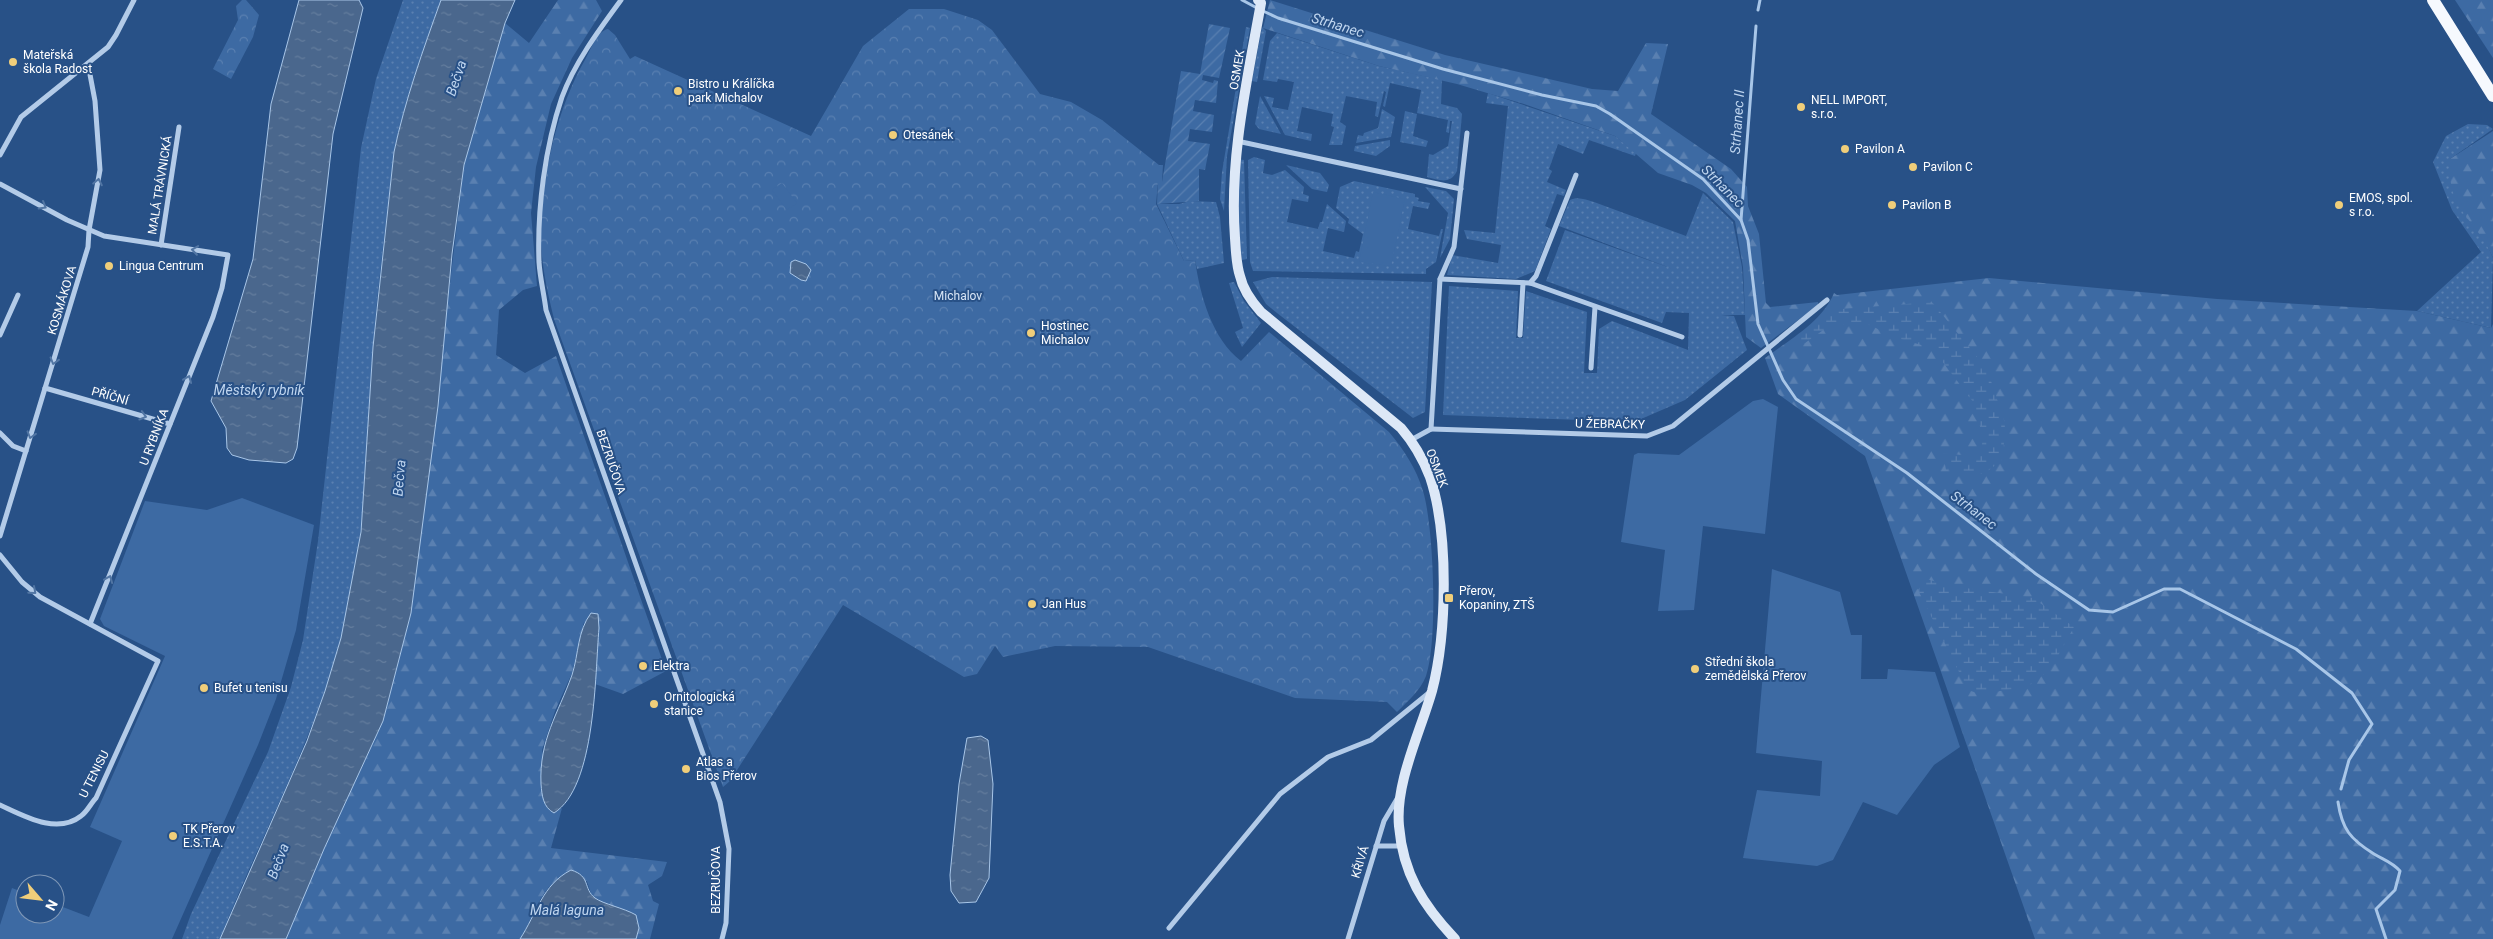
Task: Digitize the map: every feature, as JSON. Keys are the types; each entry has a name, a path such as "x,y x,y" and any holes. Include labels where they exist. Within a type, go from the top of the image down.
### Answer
{"main road":[{"path":"2433,0 2493,96"}],"street":[{"path":"0,155 21,117 108,48 134,0"},
{"name":"BEZRUČOVA","path":"621,0 581,58 563,96 553,131 539,213 539,264 546,310 720,802 729,849 726,923 722,939"},
{"name":"OSMEK","path":"1260,1 1237,141 1233,213 1238,270 1246,291 1261,312 1387,415 1410,440 1430,477 1439,518 1443,612 1440,645 1432,690 1400,795 1398,825 1406,866 1415,888 1455,939"},
{"name":"KOSMÁKOVA","path":"0,536 88,247 89,230 100,170 95,101 88,64"},
{"name":"MALÁ TRÁVNICKÁ","path":"161,245 179,127"},
{"path":"1431,429 1440,279 1454,247 1467,133"},
{"path":"1237,141 1461,189"},
{"path":"1530,283 1536,276 1576,175"},
{"name":"MALÁ TRÁVNICKÁ","path":"0,184 104,236 228,255"},
{"name":"U RYBNÍKA","path":"90,624 213,317 222,288 228,255"},
{"path":"1440,279 1530,283 1682,337"},
{"path":"1520,335 1523,284"},
{"path":"0,336 18,295"},
{"name":"U ŽEBRAČKY","path":"1410,440 1431,429 1647,436 1674,426 1827,300"},
{"path":"1591,368 1595,307"},
{"name":"PŘÍČNÍ","path":"45,388 170,424"},
{"path":"0,433 13,446 26,451"},
{"path":"0,555 22,582 40,597 90,624"},
{"name":"U TENISU","path":"0,806 28,818 53,825 69,823 82,816 96,798 158,661 90,624"},
{"path":"1169,928 1280,794 1328,757 1372,740 1432,690"},
{"name":"KŘIVÁ","path":"1348,939 1384,821 1400,795"},
{"path":"1376,846 1401,846"}],"green space":[{"path":"242,0 246,0 259,15 253,37 231,79 213,69 238,20 236,6"},
{"path":"403,0 441,0 409,94 394,152 375,323 364,494 350,604 329,679 315,717 220,939 182,939 191,914 268,752 291,687 303,640 318,541 361,148 376,79"},
{"path":"558,0 596,0 602,11 572,58 551,104 536,167 531,213 537,286 523,290 499,310 496,355 525,373 556,356 666,671 623,694 595,684 595,667 584,622 572,673 555,711 542,750 554,813 562,808 551,848 667,862 662,876 648,885 653,901 659,904 650,939 636,939 639,928 597,900 591,894 587,881 549,887 520,939 286,939 324,849 383,721 411,613 464,165 505,23 529,43"},
{"path":"1270,0 1445,55 1592,89 1618,91 1646,43 1668,44 1651,114 1731,169 1747,187 1748,206 1759,234 1766,303 1770,307 1818,302 1818,305 1761,348 1746,337 1743,267 1735,221 1706,193 1692,185 1658,173 1615,136 1524,104 1457,84 1379,66 1263,28"},
{"path":"2455,0 2493,0 2493,58"},
{"name":"Michalov","path":"909,9 944,9 978,20 992,30 1040,94 1071,102 1102,120 1159,165 1163,165 1162,182 1158,182 1156,204 1184,261 1195,260 1200,287 1209,315 1222,341 1231,352 1241,361 1269,332 1389,432 1405,453 1420,483 1427,508 1432,556 1433,612 1430,660 1426,676 1417,691 1397,712 1387,702 1295,698 1148,647 1055,646 1003,657 995,646 977,674 964,677 843,605 730,781 723,787 554,319 544,275 541,241 542,207 553,140 576,77 592,45 604,30 608,29 615,35 630,59 635,56 811,136 863,46"},
{"path":"1209,24 1230,28 1219,78 1203,75 1202,80 1213,83 1214,80 1218,81 1216,103 1195,100 1193,111 1214,115 1212,132 1190,129 1188,141 1210,144 1205,170 1199,169 1199,201 1157,204 1158,182 1162,182 1181,71 1200,74"},
{"path":"1246,27 1250,28 1227,156 1224,211 1220,199 1222,172"},
{"path":"1262,27 1266,31 1257,82 1252,81"},
{"path":"1277,33 1379,66 1442,80 1441,104 1457,108 1462,114 1457,171 1454,175 1448,180 1427,177 1429,154 1433,155 1448,146 1452,121 1450,121 1449,133 1446,132 1448,120 1417,113 1421,90 1390,83 1385,107 1383,106 1386,92 1384,91 1378,117 1375,116 1377,102 1346,96 1340,122 1346,126 1342,145 1329,145 1334,127 1331,126 1333,114 1302,107 1297,131 1312,134 1311,141 1285,135 1264,96 1274,98 1272,107 1288,110 1294,82 1278,79 1277,82 1263,80 1270,41"},
{"path":"1488,93 1615,136 1636,153 1635,156 1589,140 1583,154 1558,144 1549,169 1552,171 1547,182 1566,190 1564,196 1557,194 1545,226 1551,229 1535,271 1516,279 1447,275 1452,255 1498,263 1501,245 1467,239 1464,230 1495,233 1508,106 1486,103"},
{"path":"1260,96 1281,134 1259,129 1255,124"},
{"path":"1382,109 1395,117 1391,137 1356,143 1358,135 1363,136 1364,133 1378,128"},
{"path":"1405,111 1417,114 1413,136 1428,141 1426,147 1400,142"},
{"path":"2468,124 2487,125 2493,129 2450,159 2493,258 2491,328 2417,311 2481,252 2452,210 2433,162 2446,136"},
{"path":"2493,131 2493,258 2479,233 2457,203 2450,177 2450,159"},
{"path":"1390,140 1390,146 1376,156 1354,151 1355,146"},
{"path":"1254,157 1265,160 1263,173 1272,175 1285,170 1304,187 1303,194 1309,196 1308,202 1292,199 1287,222 1318,229 1327,204 1346,221 1344,232 1328,228 1323,251 1354,258 1356,251 1359,252 1363,234 1348,223 1349,219 1336,208 1340,187 1354,181 1415,194 1415,197 1419,198 1418,201 1430,203 1428,209 1413,206 1408,229 1439,236 1441,229 1443,229 1436,262 1426,269 1426,274 1253,271 1250,262 1248,160"},
{"path":"1239,159 1244,160 1247,259 1242,260 1237,215"},
{"path":"1286,165 1320,173 1329,185 1327,192 1312,189"},
{"path":"782,183 797,203 787,210 772,190"},
{"path":"1425,187 1446,191 1454,199 1450,239 1440,258 1448,213"},
{"path":"1373,192 1405,199 1391,266 1359,262"},
{"path":"1703,193 1733,222 1742,267 1745,315 1721,315 1734,316 1747,350 1685,400 1641,419 1582,420 1443,415 1449,286 1518,291 1516,338 1523,338 1526,291 1587,312 1584,373 1597,373 1599,329 1612,321 1688,350 1689,313 1666,312 1662,323 1546,281 1565,230 1673,269 1559,226 1570,200 1579,198 1594,202 1686,236"},
{"path":"1190,201 1216,202 1220,217 1224,263 1197,269 1195,260 1184,261 1157,204 1179,204"},
{"path":"1272,277 1432,282 1425,412 1413,418 1266,304 1253,282"},
{"path":"1989,278 2217,299 2417,311 2491,328 2493,324 2493,939 2035,939 1865,456 1778,394 1765,358 1813,322 1822,313 1834,293 1837,295"},
{"path":"1234,282 1244,301 1261,323 1242,347 1235,332 1243,328 1229,283"},
{"path":"1932,302 1987,369 2005,423 2003,459 1984,474 1946,470 1943,453 1980,457 1983,438 1974,403 1932,348 1897,338 1863,322 1829,326 1805,343 1797,339 1829,310"},
{"path":"1763,399 1778,407 1765,534 1703,526 1694,610 1658,611 1665,550 1621,542 1634,455 1638,453 1679,455 1753,401"},
{"path":"242,498 314,525 296,630 276,699 258,745 172,939 0,939 0,925 12,888 15,889 15,924 65,924 65,908 89,917 122,841 90,827 165,656 104,626 100,619 145,501 207,510"},
{"path":"1772,569 1840,592 1851,635 1862,635 1861,679 1887,679 1888,669 1935,672 1960,747 1934,765 1897,815 1863,802 1833,860 1817,866 1743,858 1757,790 1820,796 1822,761 1756,753"},
{"path":"1926,579 1952,586 2033,598 2074,627 2050,670 2027,687 1980,694 1968,690 1918,590"}],"water":[{"name":"Městský rybník","path":"299,0 359,0 363,8 333,134 297,448 293,459 286,463 249,460 232,455 227,448 226,428 211,401 253,259 271,104"},
{"name":"Bečva","path":"441,0 515,0 505,23 464,165 452,254 438,406 411,613 383,721 324,849 286,939 220,939 307,741 341,638 361,532 373,347 394,152 409,94"},
{"path":"795,260 806,264 811,270 806,281 790,273 791,262"},
{"path":"591,613 598,614 599,628 591,728 586,755 578,780 568,799 554,813 547,808 543,797 541,768 543,754 550,728 572,675 583,628"},
{"path":"981,736 988,740 993,784 989,878 976,902 959,903 951,891 950,875 959,784 967,738"},
{"name":"Malá laguna","path":"571,870 582,876 589,891 595,898 636,915 639,928 636,939 520,939 541,900 553,883"}],"waterway":[{"name":"Strhanec","path":"1242,0 1257,8"},
{"name":"Strhanec II","path":"1758,10 1760,0"},
{"name":"Strhanec","path":"1263,11 1278,18 1443,69 1542,95 1596,106 1703,179 1741,220 1748,240 1758,324 1783,380 1796,399 1907,473 2036,574 2089,610 2113,612 2164,589 2180,589 2296,649 2352,693 2372,724 2349,760 2341,789"},
{"name":"Strhanec II","path":"1741,220 1756,26"},
{"name":"Strhanec","path":"2338,802 2342,819 2353,838 2366,849 2391,863 2400,871 2395,890 2376,909 2386,939"}],"place":[{"name":"Mateřská škola Radost","path":"13,62"},
{"name":"Bistro u Králíčka park Michalov","path":"678,91"},
{"name":"NELL IMPORT, s.r.o.","path":"1801,107"},
{"name":"Otesánek","path":"893,135"},
{"name":"Pavilon A","path":"1845,149"},
{"name":"Pavilon C","path":"1913,167"},
{"name":"Pavilon B","path":"1892,205"},
{"name":"EMOS, spol. s r.o.","path":"2339,205"},
{"name":"Lingua Centrum","path":"109,266"},
{"name":"Hostinec Michalov","path":"1031,333"},
{"name":"Přerov, Kopaniny, ZTŠ","path":"1449,598"},
{"name":"Jan Hus","path":"1032,604"},
{"name":"Elektra","path":"643,666"},
{"name":"Střední škola zemědělská Přerov","path":"1695,669"},
{"name":"Bufet u tenisu","path":"204,688"},
{"name":"Ornitologická stanice","path":"654,704"},
{"name":"Atlas a Bios Přerov","path":"686,769"},
{"name":"TK Přerov E.S.T.A.","path":"173,836"}]}
